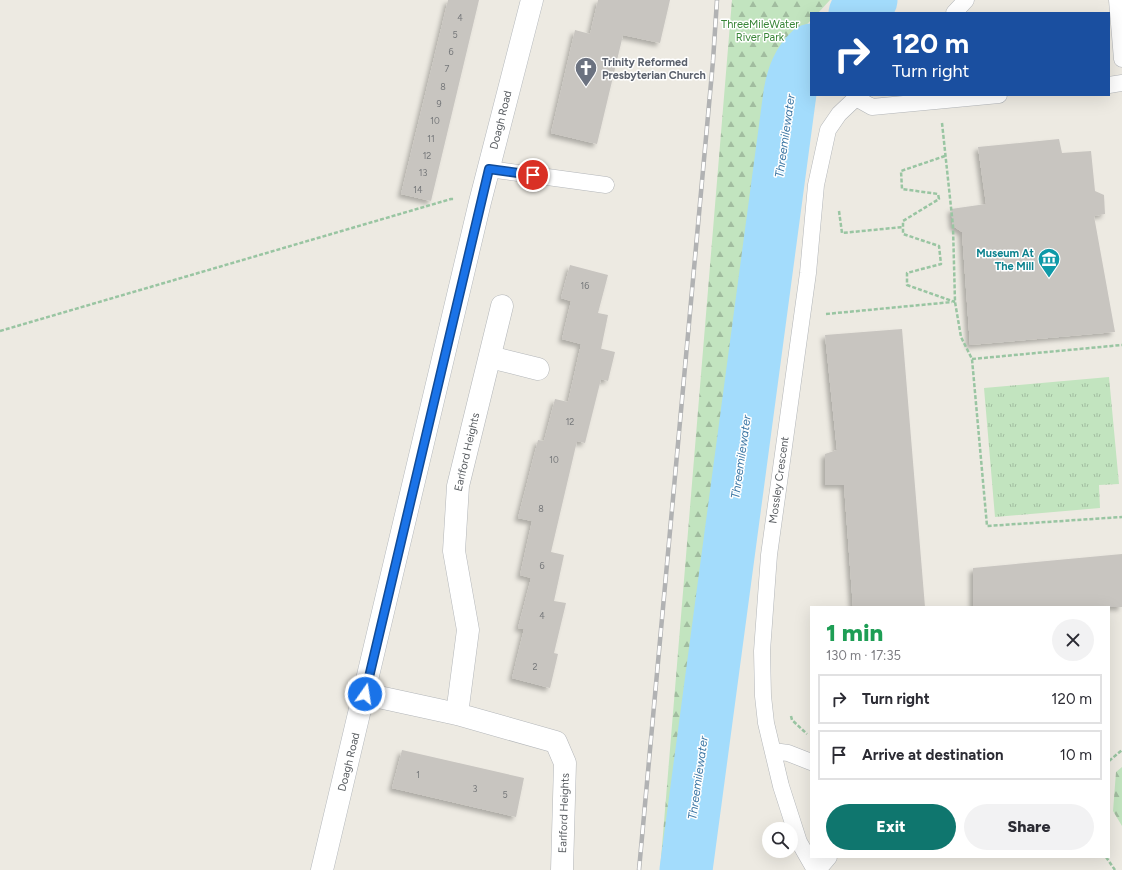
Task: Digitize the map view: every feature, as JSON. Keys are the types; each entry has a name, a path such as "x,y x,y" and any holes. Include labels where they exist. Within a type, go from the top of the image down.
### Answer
{"main road":[{"name":"Doagh Road","path":"322,870 365,694 480,202 532,0"},
{"name":"Earlford Heights","path":"457,714 468,630 454,551 458,486 502,306"},
{"path":"490,357 538,369"},
{"name":"Earlford Heights","path":"365,694 457,714 556,742 565,763 562,870"}],"lane":[{"path":"955,12 966,0"},
{"path":"1115,8 1122,59"},
{"path":"1110,84 1122,83"},
{"path":"857,96 872,107 988,96"},
{"name":"Mossley Crescent","path":"816,870 799,842 781,786 764,702 762,651 769,555 808,273 816,185 828,130 839,114 857,96"},
{"path":"489,169 606,185"},
{"path":"773,751 788,753 810,762"},
{"path":"816,870 828,858"}],"path":[{"path":"955,302 907,285 907,273 941,264 939,246 903,234 903,222 938,199 938,194 902,189 901,171 945,156 953,226 955,302 961,337 972,359 987,526 1122,516"},
{"path":"0,331 451,199 480,202"},
{"path":"814,209 838,205 842,233 903,228"},
{"path":"824,314 955,302"},
{"path":"972,359 1122,346"},
{"path":"1110,760 1122,750"},
{"path":"1107,858 1115,870"}],"green space":[{"name":"ThreeMileWater River Park","path":"732,0 830,0 819,12 810,12 810,21 782,51 712,870 660,870"},
{"path":"1109,377 1119,484 1099,485 1100,508 995,517 984,388"},
{"path":"1122,767 1122,826 1113,811 1116,772"}],"building":[{"path":"448,0 479,0 431,201 401,194"},
{"name":"Trinity Reformed Presbyterian Church","path":"598,0 670,0 660,43 623,35 597,144 551,133 575,30 590,34"},
{"path":"1059,139 1062,153 1091,151 1095,191 1104,195 1105,214 1094,216 1115,332 970,345 962,232 953,226 951,209 986,204 978,147"},
{"path":"570,265 608,275 598,313 608,315 601,349 615,352 608,381 601,379 585,443 577,441 551,552 564,555 554,601 566,603 554,653 558,654 550,688 512,678 524,629 518,628 531,578 520,575 532,521 518,518 538,440 544,441 555,399 568,402 581,344 562,339 571,301 561,298"},
{"path":"902,329 925,606 853,606 844,485 825,485 825,454 837,450 825,335"},
{"path":"1122,554 1122,607 973,606 973,568"},
{"path":"402,750 524,778 516,817 392,788"}],"waterway":[{"name":"Threemilewater","path":"856,12 871,0"},
{"name":"Threemilewater","path":"686,870 790,93 797,70 803,59 810,51"}],"railway":[{"path":"639,870 713,61 717,0"}],"place":[{"name":"Trinity Reformed Presbyterian Church","path":"586,88"},
{"name":"Museum At The Mill","path":"1049,278"}],"route":[{"path":"365,694 489,169 533,175"}]}
